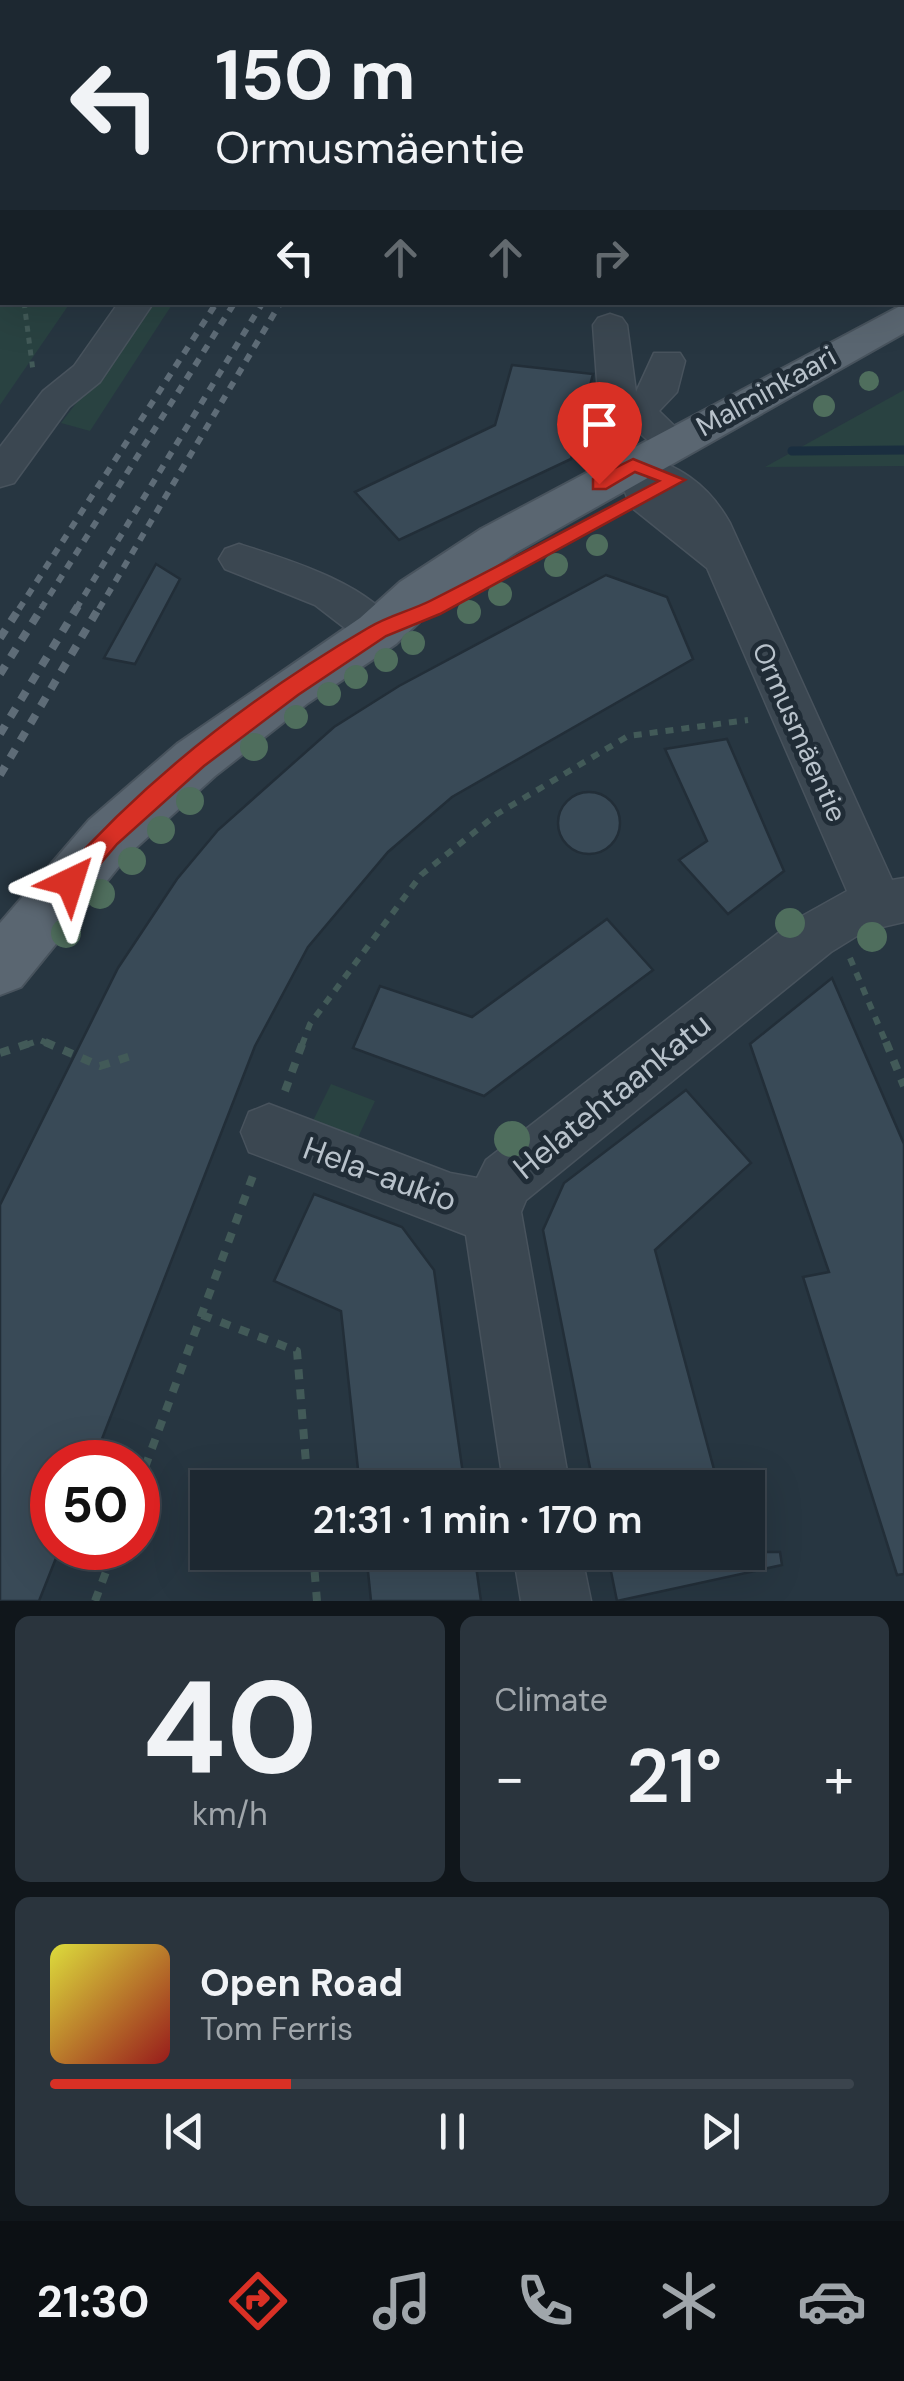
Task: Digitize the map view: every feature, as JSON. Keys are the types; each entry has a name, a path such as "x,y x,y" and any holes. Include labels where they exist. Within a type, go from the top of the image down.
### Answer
{"main road":[{"name":"Malminkaari","path":"0,967 124,824 196,760 290,689 378,631 432,609 904,316"},
{"name":"Malminkaari","path":"657,471 904,348"}],"street":[{"path":"0,474 44,385 61,368 102,305"},
{"path":"44,385 86,374 135,305"},
{"path":"610,326 616,394 636,412 658,392 667,361"},
{"name":"Ormusmäentie","path":"636,412 657,471 723,559 872,908"},
{"path":"239,560 330,594 378,631"},
{"name":"Helatehtaankatu","path":"492,1211 506,1180 872,908"},
{"name":"Hela-aukio","path":"269,1132 450,1202 492,1211"},
{"path":"492,1211 534,1470"},
{"path":"551,1570 556,1601"}],"path":[{"path":"25,305 44,385"},
{"path":"155,1440 310,1024 421,874 497,814 628,736 748,720"},
{"path":"872,908 904,1086"},
{"path":"0,1053 40,1040 100,1066 131,1056"},
{"path":"202,1314 297,1351 307,1470"},
{"path":"94,1601 106,1570"},
{"path":"314,1570 317,1601"}],"green space":[{"path":"0,305 69,305 0,405"},
{"path":"151,305 172,305 90,431 61,423"},
{"path":"904,390 904,466 765,467"},
{"path":"331,1084 375,1101 354,1146 310,1127"}],"building":[{"path":"512,365 593,374 571,459 399,540 355,492 495,425"},
{"path":"156,564 180,579 135,664 104,658"},
{"path":"606,575 667,597 693,659 452,797 388,852 308,947 255,1046 102,1440 30,1440 30,1570 51,1570 39,1601 0,1601 0,1205 118,968 177,879 218,830 334,727 399,686"},
{"path":"727,739 784,871 728,914 679,860 707,841 665,749"},
{"path":"589,792 611,801 620,823 611,845 589,854 567,845 558,823 567,801"},
{"path":"607,919 653,970 484,1096 353,1048 380,986 472,1017"},
{"path":"832,978 904,1144 904,1574 897,1575 803,1277 829,1272 750,1044"},
{"path":"686,1090 751,1163 655,1250 714,1470 590,1470 543,1230 564,1183"},
{"path":"314,1194 402,1227 434,1270 462,1470 358,1470 341,1311 274,1281"},
{"path":"765,1552 780,1552 782,1565 765,1569"},
{"path":"368,1570 477,1570 481,1601 371,1601"},
{"path":"611,1570 759,1570 617,1601"}],"waterway":[{"path":"792,451 904,450"}],"railway":[{"path":"19,609 215,305"},
{"path":"41,609 233,305"},
{"path":"76,609 261,305"},
{"path":"99,609 279,305"},
{"path":"0,638 21,606"},
{"path":"0,674 43,606"},
{"path":"0,734 78,606"},
{"path":"0,775 100,606"}],"route":[{"path":"70,882 109,837 196,760 290,689 378,631 432,609 676,480 633,465 599,484"}]}
